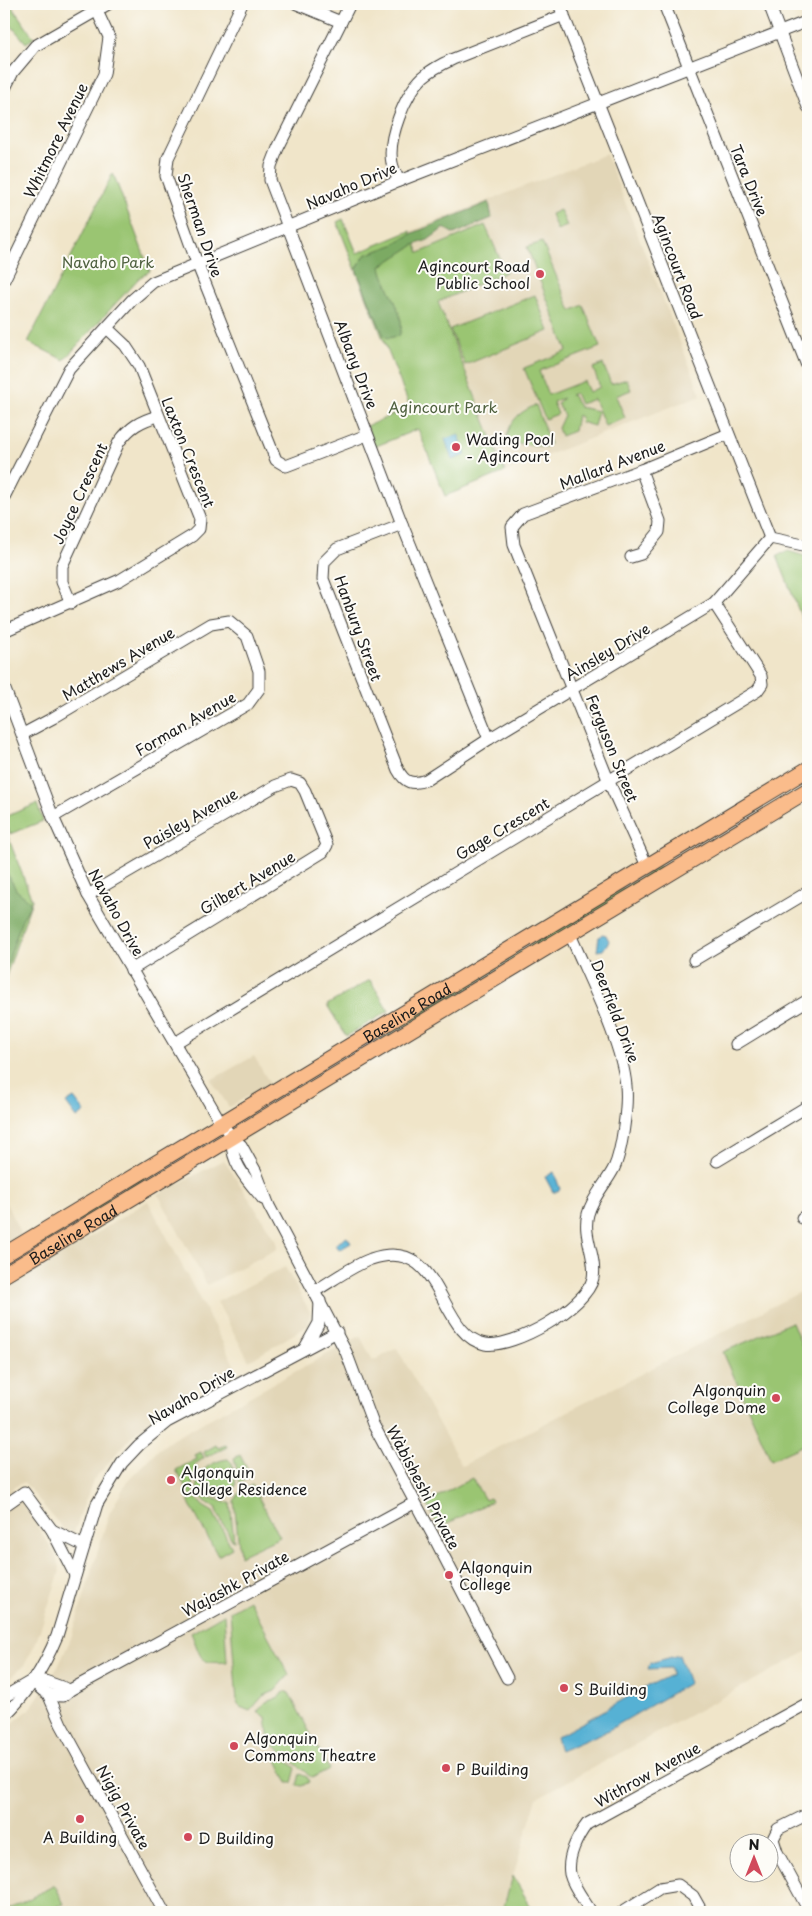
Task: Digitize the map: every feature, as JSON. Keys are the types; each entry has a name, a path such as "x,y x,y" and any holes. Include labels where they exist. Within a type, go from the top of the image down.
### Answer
{"main road":[{"name":"Baseline Road","path":"4,1255 808,769"},
{"name":"Baseline Road","path":"4,1275 808,790"}],"street":[{"path":"4,90 13,72 35,46 108,4"},
{"name":"Sherman Drive","path":"242,4 168,158 166,176 196,263 276,460 286,466 367,435"},
{"path":"297,4 341,22"},
{"name":"Albany Drive","path":"350,4 271,166 270,180 367,435 489,739"},
{"name":"Agincourt Road","path":"560,4 770,538"},
{"name":"Tara Drive","path":"664,4 808,368"},
{"path":"769,4 808,107"},
{"name":"Whitmore Avenue","path":"4,280 104,74 109,37 97,11"},
{"path":"399,181 392,163 392,144 395,127 411,92 422,78 437,66 564,15"},
{"name":"Navaho Drive","path":"4,497 68,369 132,300 153,282 399,181 808,20"},
{"name":"Laxton Crescent","path":"4,631 120,580 192,536 199,528 200,519 139,366 125,345 107,328"},
{"name":"Joyce Crescent","path":"71,603 62,582 62,566 119,442 129,428 158,416"},
{"name":"Mallard Avenue","path":"512,527 523,514 642,470 728,434"},
{"path":"631,557 641,554 659,532 660,521 642,470"},
{"name":"Hanbury Street","path":"402,524 337,549 324,562 323,579 398,770 408,783"},
{"name":"Ferguson Street","path":"512,527 514,544 609,782 647,866"},
{"path":"770,538 808,546"},
{"name":"Ainsley Drive","path":"408,783 416,784 426,780 489,739 714,603 770,538"},
{"name":"Gage Crescent","path":"175,1043 757,691 762,684 761,676 714,603"},
{"name":"Matthews Avenue","path":"23,734 211,624 229,621"},
{"name":"Forman Avenue","path":"53,817 248,704 259,689 259,671 247,636 229,621"},
{"name":"Navaho Drive","path":"4,687 53,817 88,895 232,1138 231,1151 244,1176 268,1206 337,1332 167,1422 122,1463 97,1504 57,1636 48,1656 19,1702 4,1716"},
{"name":"Paisley Avenue","path":"88,895 275,786 291,780 300,783 307,794"},
{"name":"Gilbert Avenue","path":"131,970 323,852 327,845 307,794"},
{"path":"694,960 808,892"},
{"name":"Deerfield Drive","path":"318,1296 370,1260 384,1256 406,1259 423,1267 434,1282 458,1324 466,1333 484,1344 499,1343 516,1338 543,1326 563,1314 588,1290 594,1275 586,1237 588,1216 594,1197 615,1166 625,1122 626,1086 614,1039 570,934"},
{"path":"736,1044 808,1000"},
{"path":"717,1161 808,1106"},
{"path":"305,1349 319,1323 318,1296"},
{"name":"Wàbisheshì Private","path":"337,1332 373,1424 507,1678"},
{"path":"4,1506 24,1492 52,1530 74,1576"},
{"name":"Wajashk Private","path":"49,1696 66,1693 414,1503"},
{"path":"52,1530 84,1546"},
{"path":"33,1680 45,1681 66,1693 58,1715"},
{"path":"33,1680 40,1690 49,1696"},
{"name":"Navaho Drive","path":"4,1697 33,1680"},
{"name":"Nigig Private","path":"49,1696 164,1912"},
{"name":"Withrow Avenue","path":"591,1912 570,1876 570,1860 578,1836 588,1824 808,1703"},
{"path":"808,1814 778,1829 773,1839 777,1852 808,1909"},
{"path":"622,1912 660,1888 678,1885 693,1896 702,1912"}],"shaded area":[{"name":"Agincourt Road Public School","path":"606,154 701,395 505,472 411,231"},
{"path":"254,1056 270,1084 229,1107 211,1080"},
{"path":"224,1160 277,1242 277,1249 207,1285 158,1194"},
{"path":"148,1201 237,1370 137,1431 93,1480 74,1532 64,1530 24,1482 12,1488 56,1555 60,1571 36,1642 25,1664 4,1685 4,1291"},
{"path":"4,1202 21,1234 4,1245"},
{"path":"285,1267 310,1312 309,1325 249,1361 217,1302"},
{"name":"Algonquin College","path":"808,1288 808,1651 537,1798 502,1912 4,1912 4,1730 30,1709 58,1667 72,1636 109,1514 127,1482 158,1450 173,1439 360,1336 373,1361 397,1348 462,1466"}],"green space":[{"path":"4,4 10,4 34,38 26,43 4,17"},
{"name":"Navaho Park","path":"113,173 150,271 139,278 64,360 28,342"},
{"path":"489,202 492,218 454,234 444,228 428,240 414,245 381,266 401,320 399,336 388,338 384,336 357,272 357,268 365,255 393,245 413,233"},
{"path":"560,210 567,226 557,230 551,214"},
{"name":"Agincourt Park","path":"343,219 357,253 410,231 419,253 485,225 506,272 438,302 505,472 445,496 418,429 374,447 367,426 410,407 337,222"},
{"path":"542,242 571,311 583,305 600,347 539,371 548,395 584,381 589,392 600,387 593,368 603,364 611,384 627,379 631,390 616,396 625,418 605,426 594,399 580,404 575,393 570,395 573,396 579,407 598,411 594,426 580,422 581,417 577,415 574,431 561,436 558,428 564,415 557,404 563,398 553,402 558,414 545,419 524,368 567,351 527,247"},
{"path":"535,295 549,331 465,365 450,329"},
{"path":"536,405 550,444 546,447 506,442 509,429 515,419 524,411"},
{"path":"788,551 808,557 808,634 777,556"},
{"path":"37,804 43,821 10,834 4,817"},
{"path":"4,826 32,900 4,982"},
{"path":"660,866 663,871 379,1043 378,1041 400,1024"},
{"path":"4,868 17,891 30,901 30,906 22,919 4,975"},
{"path":"370,980 389,1011 346,1036 327,1005"},
{"path":"145,1176 146,1178 123,1195 4,1267 4,1261"},
{"name":"Algonquin College Dome","path":"792,1322 808,1360 808,1443 771,1460 723,1352"},
{"path":"216,1445 218,1448 226,1445 227,1447 206,1457 204,1452"},
{"path":"201,1452 204,1458 194,1465 198,1469 192,1482 194,1495 187,1499 190,1496 189,1493 176,1470 197,1459 195,1455"},
{"path":"240,1455 251,1477 240,1483 234,1458"},
{"path":"228,1459 232,1463 236,1485 228,1497 199,1493 197,1486 200,1474 215,1462"},
{"path":"472,1478 485,1500 490,1498 492,1501 439,1528 428,1506 428,1502"},
{"path":"252,1485 280,1537 240,1556 234,1501 241,1491"},
{"path":"200,1495 230,1503 234,1541 217,1513 217,1508 206,1502"},
{"path":"195,1497 203,1506 213,1512 232,1548 218,1556 188,1501"},
{"path":"249,1600 289,1675 275,1691 263,1696 250,1711 240,1707 237,1702 230,1611"},
{"path":"224,1614 227,1662 210,1662 199,1654 191,1633"},
{"path":"284,1691 289,1693 329,1769 312,1778 269,1741 266,1717 257,1712 266,1702 279,1697"},
{"path":"281,1755 296,1768 292,1783 288,1783 276,1758"},
{"path":"300,1774 307,1777 309,1782 302,1786 297,1785"},
{"path":"513,1876 534,1912 502,1912"},
{"path":"55,1885 64,1904 57,1906 60,1912 4,1912"}],"water":[{"name":"Wading Pool - Agincourt","path":"459,435 466,455 452,460 445,439"},
{"path":"602,934 606,935 609,941 603,950 597,951 599,937"},
{"path":"74,1098 85,1112 77,1118 66,1103"},
{"path":"554,1172 560,1189 558,1192 553,1192 545,1177"},
{"path":"347,1237 351,1243 339,1250 336,1244"},
{"path":"679,1655 689,1683 607,1731 560,1751 556,1737 671,1675 671,1668 648,1669 650,1663"}],"place":[{"name":"Agincourt Road Public School","path":"540,274"},
{"name":"Wading Pool - Agincourt","path":"456,447"},
{"name":"Algonquin College Dome","path":"776,1398"},
{"name":"Algonquin College Residence","path":"171,1480"},
{"name":"Algonquin College","path":"449,1575"},
{"name":"S Building","path":"564,1688"},
{"name":"Algonquin Commons Theatre","path":"234,1746"},
{"name":"P Building","path":"446,1768"},
{"name":"A Building","path":"80,1819"},
{"name":"D Building","path":"188,1837"}]}
